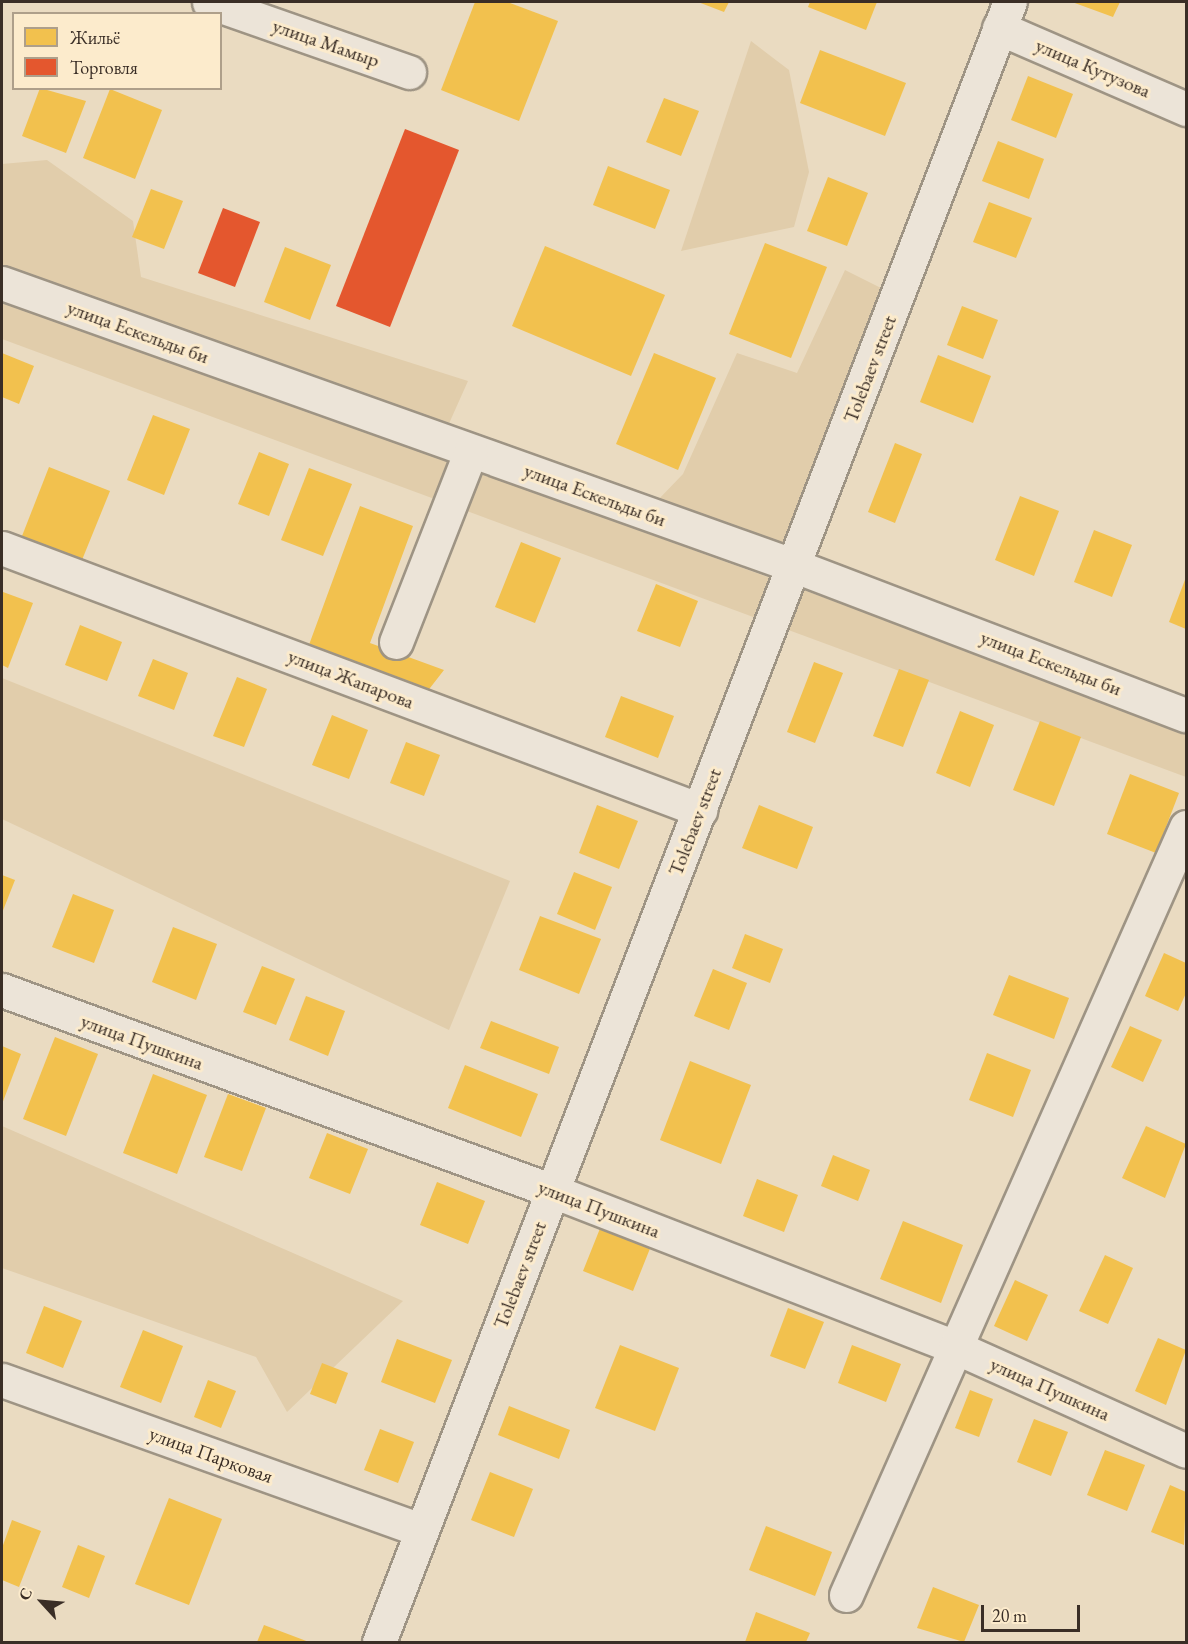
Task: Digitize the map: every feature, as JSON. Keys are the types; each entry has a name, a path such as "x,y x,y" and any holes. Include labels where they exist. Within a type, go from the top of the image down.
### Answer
{"street":[{"name":"улица Мамыр","path":"208,2 409,72"},
{"name":"улица Кутузова","path":"1005,15 1186,109"},
{"name":"Tolebaev street","path":"379,1642 420,1530 795,566 1005,15"},
{"name":"улица Ескельды би","path":"2,283 795,566 1186,715"},
{"path":"396,642 471,451"},
{"name":"улица Жапарова","path":"2,548 700,810"},
{"path":"846,1595 1186,827"},
{"name":"улица Пушкина","path":"2,990 553,1191 955,1347 1186,1451"},
{"name":"улица Парковая","path":"2,1380 420,1530"}],"shaded area":[{"path":"751,41 789,70 809,172 794,227 681,251"},
{"path":"47,160 133,221 141,277 468,381 447,428 2,280 2,164"},
{"path":"845,270 889,292 783,546 656,502 683,474 737,353 797,373"},
{"path":"2,299 1186,729 1186,777 2,339"},
{"path":"2,678 510,881 449,1030 2,819"},
{"path":"2,1126 403,1301 287,1412 256,1357 2,1268"}],"building: Жильё":[{"path":"475,2 507,2 558,21 519,121 441,90"},
{"path":"698,2 729,2 724,12"},
{"path":"810,2 877,2 866,30 808,7"},
{"path":"1072,2 1120,2 1113,17"},
{"path":"820,50 906,83 885,136 800,103"},
{"path":"1028,76 1073,94 1056,138 1011,120"},
{"path":"39,90 86,101 66,153 22,136"},
{"path":"110,90 162,110 135,179 83,158"},
{"path":"664,98 699,111 681,156 646,142"},
{"path":"998,141 1044,159 1029,199 982,181"},
{"path":"608,166 670,190 655,229 593,205"},
{"path":"828,177 868,193 847,246 807,231"},
{"path":"151,189 183,201 164,249 132,237"},
{"path":"989,202 1032,218 1016,258 973,242"},
{"path":"765,243 827,267 791,358 729,334"},
{"path":"545,246 665,295 631,376 512,326"},
{"path":"285,247 331,265 310,320 264,302"},
{"path":"962,306 998,320 983,359 947,345"},
{"path":"2,353 34,366 19,404 2,397"},
{"path":"654,353 716,378 678,470 616,444"},
{"path":"938,355 991,376 973,423 920,402"},
{"path":"153,415 190,429 164,495 127,480"},
{"path":"895,443 922,454 895,523 868,512"},
{"path":"259,452 289,464 269,516 238,504"},
{"path":"49,467 110,491 82,560 22,536"},
{"path":"309,468 352,484 323,556 281,540"},
{"path":"1020,496 1059,511 1034,576 995,560"},
{"path":"360,506 413,526 370,643 444,670 423,697 306,653"},
{"path":"1094,530 1132,545 1112,597 1074,582"},
{"path":"521,542 561,558 535,623 495,607"},
{"path":"1186,577 1186,629 1169,622"},
{"path":"656,584 698,601 680,647 637,631"},
{"path":"3,592 33,603 8,668 2,665"},
{"path":"80,625 122,642 107,681 65,665"},
{"path":"153,659 188,673 174,710 138,696"},
{"path":"814,662 843,673 815,743 787,732"},
{"path":"899,669 929,680 903,747 873,736"},
{"path":"237,677 267,689 244,747 213,736"},
{"path":"621,696 674,716 658,758 605,737"},
{"path":"960,711 994,725 970,787 936,773"},
{"path":"332,715 368,730 349,779 312,765"},
{"path":"1040,721 1081,737 1054,806 1013,790"},
{"path":"406,742 440,755 424,796 390,783"},
{"path":"1130,774 1179,793 1156,853 1107,834"},
{"path":"597,805 638,821 619,869 579,853"},
{"path":"759,805 813,827 797,869 742,848"},
{"path":"574,872 612,887 595,930 557,914"},
{"path":"2,875 15,880 2,913"},
{"path":"73,894 114,910 94,963 52,947"},
{"path":"540,916 601,939 579,994 519,970"},
{"path":"173,927 217,944 196,1000 152,982"},
{"path":"745,934 783,949 770,983 732,968"},
{"path":"1164,953 1186,963 1186,993 1178,1011 1145,996"},
{"path":"262,966 295,979 276,1025 243,1012"},
{"path":"713,969 747,983 729,1030 694,1016"},
{"path":"1009,975 1069,998 1054,1039 993,1015"},
{"path":"306,996 345,1011 328,1056 289,1040"},
{"path":"491,1021 559,1047 549,1074 480,1048"},
{"path":"1130,1026 1162,1040 1143,1082 1111,1067"},
{"path":"55,1037 98,1054 66,1136 23,1119"},
{"path":"2,1046 21,1054 2,1104"},
{"path":"987,1053 1031,1070 1013,1117 969,1100"},
{"path":"690,1061 751,1085 721,1164 660,1140"},
{"path":"465,1065 538,1094 521,1137 448,1108"},
{"path":"153,1074 207,1095 177,1174 123,1153"},
{"path":"228,1094 266,1108 242,1171 204,1157"},
{"path":"1146,1126 1186,1144 1165,1198 1122,1178"},
{"path":"327,1133 368,1149 350,1194 309,1178"},
{"path":"833,1155 870,1170 858,1201 821,1186"},
{"path":"757,1179 798,1195 784,1232 743,1216"},
{"path":"437,1182 485,1201 468,1244 420,1225"},
{"path":"903,1221 963,1245 941,1303 880,1279"},
{"path":"601,1226 651,1246 633,1291 583,1271"},
{"path":"1105,1255 1133,1268 1108,1324 1079,1311"},
{"path":"1015,1280 1048,1295 1027,1341 994,1326"},
{"path":"44,1306 82,1321 63,1368 26,1353"},
{"path":"788,1308 824,1322 805,1369 770,1356"},
{"path":"143,1330 183,1346 161,1403 120,1387"},
{"path":"1158,1338 1186,1350 1166,1405 1135,1391"},
{"path":"397,1339 452,1360 435,1403 381,1382"},
{"path":"620,1345 679,1368 655,1431 595,1408"},
{"path":"852,1345 901,1364 886,1402 838,1383"},
{"path":"322,1363 348,1373 336,1404 310,1394"},
{"path":"208,1380 236,1391 221,1428 194,1417"},
{"path":"970,1390 993,1399 979,1437 955,1428"},
{"path":"509,1406 570,1430 559,1459 498,1435"},
{"path":"1034,1419 1068,1432 1051,1476 1017,1462"},
{"path":"380,1429 414,1442 398,1483 364,1470"},
{"path":"1105,1450 1145,1465 1127,1511 1087,1495"},
{"path":"490,1472 533,1489 514,1537 471,1520"},
{"path":"1170,1485 1186,1492 1184,1545 1151,1532"},
{"path":"169,1498 222,1519 189,1605 135,1584"},
{"path":"12,1520 41,1531 19,1587 2,1580 2,1548"},
{"path":"766,1526 832,1552 815,1596 749,1570"},
{"path":"78,1545 105,1556 89,1598 62,1587"},
{"path":"933,1587 979,1605 964,1642 917,1628"},
{"path":"756,1612 810,1633 806,1642 745,1642"},
{"path":"264,1625 309,1642 257,1642"}],"building: Торговля":[{"path":"405,129 459,150 390,327 336,306"},
{"path":"223,208 260,222 235,287 198,273"}]}
